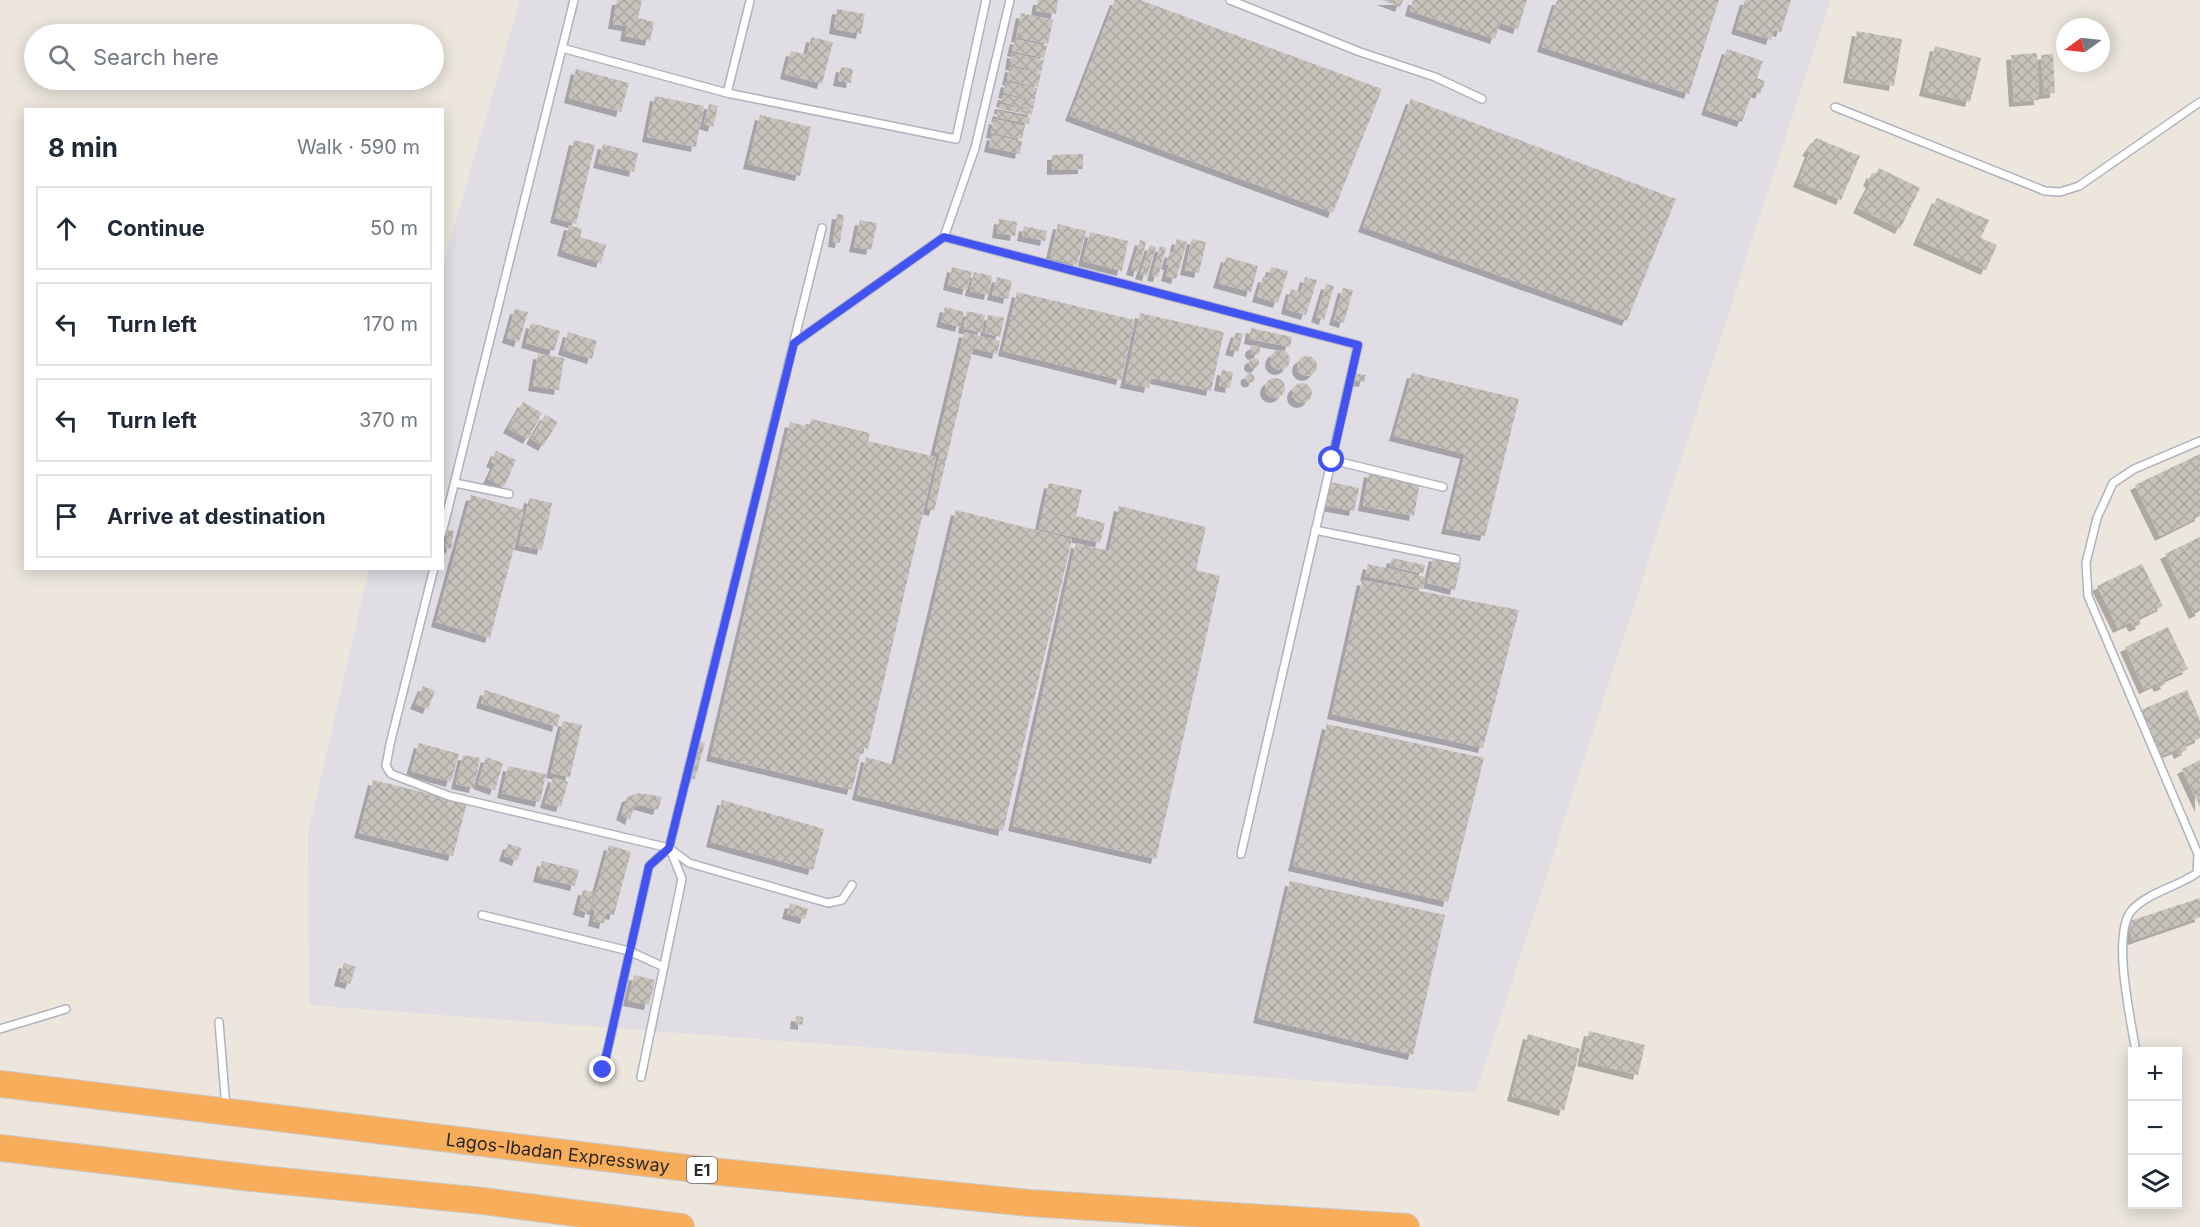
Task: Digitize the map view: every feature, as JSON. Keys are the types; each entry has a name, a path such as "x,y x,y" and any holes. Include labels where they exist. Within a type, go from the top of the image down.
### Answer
{"highway":[{"name":"Lagos-Ibadan Expressway","path":"0,1084 711,1171 1029,1203 1406,1227"},
{"path":"0,1148 252,1178 483,1201 681,1227"}],"lane":[{"path":"444,525 574,0"},
{"path":"562,48 727,93 956,139 986,0"},
{"path":"794,343 944,237 975,148 1010,0"},
{"path":"1230,0 1360,52 1435,77 1482,99"},
{"path":"727,93 750,2"},
{"path":"1835,107 2044,191 2060,192 2079,186 2200,102"},
{"path":"603,1070 649,866 669,848 822,228"},
{"path":"944,237 1358,345 1242,854"},
{"path":"2135,1047 2123,964 2123,935 2131,911 2150,896 2182,883 2197,873 2198,854 2088,596 2086,563 2097,518 2113,483 2134,470 2200,441"},
{"path":"1332,460 1443,487"},
{"path":"455,483 509,494"},
{"path":"1315,530 1456,559"},
{"path":"434,570 390,744 386,766 391,774 449,796 669,848 688,863 828,903 842,900 852,885"},
{"path":"641,1077 682,879 669,848"},
{"path":"482,915 629,951 664,967"},
{"path":"0,1029 66,1009"},
{"path":"219,1022 226,1110"}],"shaded area":[{"path":"520,0 1830,0 1476,1093 309,1005 308,834 369,570 444,570 444,262"}],"building":[{"path":"617,0 642,0 638,18 654,22 650,41 625,36 627,26 613,24"},
{"path":"1038,0 1058,0 1056,14 1036,11"},
{"path":"1115,0 1140,0 1382,89 1333,213 1070,116"},
{"path":"1382,0 1403,0 1400,7"},
{"path":"1413,0 1527,0 1518,29 1500,23 1495,39 1410,11"},
{"path":"1557,0 1719,0 1689,94 1542,47"},
{"path":"1745,0 1791,0 1781,32 1774,30 1771,40 1736,29"},
{"path":"837,9 865,14 861,34 834,29"},
{"path":"1021,13 1053,20 1048,44 1016,37"},
{"path":"1857,31 1902,39 1894,86 1848,78"},
{"path":"811,37 833,42 822,84 785,74 791,51 807,55"},
{"path":"1015,39 1047,46 1044,58 1012,51"},
{"path":"1935,46 1981,58 1970,102 1924,91"},
{"path":"1727,49 1763,61 1757,78 1765,81 1760,94 1753,91 1742,122 1706,110"},
{"path":"1012,53 1044,60 1041,72 1010,65"},
{"path":"2037,53 2039,100 2014,102 2011,55"},
{"path":"2053,54 2055,93 2044,94 2041,55"},
{"path":"841,67 853,69 851,83 838,81"},
{"path":"1010,67 1041,73 1038,87 1007,80"},
{"path":"576,69 629,83 621,112 569,98"},
{"path":"1006,82 1037,88 1035,100 1003,93"},
{"path":"1003,95 1035,101 1033,109 1001,102"},
{"path":"655,96 704,106 696,147 647,137"},
{"path":"1411,99 1676,199 1627,321 1363,227"},
{"path":"709,104 718,106 713,127 704,124"},
{"path":"1000,104 1033,110 1032,115 999,109"},
{"path":"998,111 1030,118 1029,124 996,117"},
{"path":"760,115 811,127 800,176 748,164"},
{"path":"994,119 1025,126 1022,139 991,133"},
{"path":"992,135 1022,141 1020,154 989,147"},
{"path":"1816,138 1860,156 1841,200 1798,182 1810,152 1807,151"},
{"path":"574,140 595,145 576,224 555,218"},
{"path":"603,144 638,153 634,172 598,163"},
{"path":"1083,154 1083,169 1052,170 1052,155"},
{"path":"1879,168 1920,188 1900,229 1858,208 1871,183 1868,181 1872,173 1875,175"},
{"path":"1937,198 1989,220 1981,238 1997,245 1986,270 1918,240"},
{"path":"837,214 844,215 840,243 833,242"},
{"path":"999,219 1017,222 1015,236 997,233"},
{"path":"860,220 877,223 871,250 854,247"},
{"path":"1058,224 1086,231 1077,265 1050,258"},
{"path":"569,225 582,229 580,237 606,245 601,263 562,251"},
{"path":"1024,226 1047,231 1045,241 1022,236"},
{"path":"1090,232 1128,241 1122,271 1083,261"},
{"path":"1177,239 1187,242 1176,279 1166,276 1169,265 1166,264 1170,252 1173,253"},
{"path":"1192,239 1206,242 1199,273 1185,270"},
{"path":"1140,240 1146,242 1138,272 1131,270"},
{"path":"1150,245 1156,247 1147,276 1140,274"},
{"path":"1160,246 1166,248 1158,277 1152,276"},
{"path":"1226,257 1258,266 1251,292 1218,283"},
{"path":"952,267 972,272 967,290 948,285"},
{"path":"1271,267 1288,271 1278,303 1257,297 1263,277 1268,278"},
{"path":"974,272 992,276 989,295 970,291"},
{"path":"997,277 1012,281 1008,299 992,295"},
{"path":"1305,277 1317,280 1306,315 1286,309 1291,289 1301,292"},
{"path":"1326,284 1334,286 1324,320 1316,317"},
{"path":"1343,288 1353,290 1344,323 1334,320"},
{"path":"1017,292 1135,320 1121,380 1003,351"},
{"path":"945,307 964,312 960,327 941,322"},
{"path":"515,309 528,312 519,342 507,338"},
{"path":"967,311 985,315 982,333 963,328"},
{"path":"1140,313 1224,332 1211,391 1151,378 1149,388 1125,383"},
{"path":"988,315 1004,318 1000,337 985,333"},
{"path":"531,323 560,331 554,351 526,343"},
{"path":"1251,328 1292,337 1290,347 1249,339"},
{"path":"568,332 597,341 592,359 563,350"},
{"path":"964,332 1000,341 997,354 973,348 934,511 927,509 940,453 935,452"},
{"path":"1236,332 1243,334 1238,352 1230,350"},
{"path":"1255,345 1259,346 1259,354 1255,355 1251,354 1250,350 1251,346"},
{"path":"1280,350 1287,353 1290,360 1287,367 1280,370 1273,367 1270,360 1273,353"},
{"path":"538,354 564,358 559,390 533,386"},
{"path":"1307,356 1314,359 1317,366 1314,373 1307,376 1300,373 1297,366 1300,359"},
{"path":"1254,358 1258,359 1258,367 1254,368 1250,367 1249,363 1250,359"},
{"path":"1222,370 1233,372 1230,388 1219,386"},
{"path":"1353,373 1366,375 1364,382 1351,380"},
{"path":"1412,373 1519,399 1485,536 1446,529 1465,454 1394,436"},
{"path":"1250,374 1254,378 1250,382 1246,378"},
{"path":"1275,378 1282,381 1285,388 1282,395 1275,398 1268,395 1265,388 1268,381"},
{"path":"1302,383 1309,386 1312,393 1309,400 1302,403 1295,400 1292,393 1295,386"},
{"path":"523,402 542,413 528,439 508,428"},
{"path":"545,415 558,422 543,446 531,439"},
{"path":"811,419 870,433 868,441 936,457 868,749 862,748 852,790 711,756 790,422 809,427"},
{"path":"496,451 516,460 504,487 488,479 495,464 491,462"},
{"path":"2200,454 2200,516 2160,536 2135,485"},
{"path":"1369,472 1420,482 1414,516 1363,506"},
{"path":"1331,482 1359,488 1354,511 1326,506"},
{"path":"1049,483 1082,490 1076,516 1105,523 1100,543 1039,529"},
{"path":"471,495 524,510 490,638 436,622"},
{"path":"529,498 552,503 542,550 519,545"},
{"path":"1119,506 1206,527 1196,570 1220,576 1156,859 1013,826 1076,543 1109,551"},
{"path":"956,510 1072,539 1003,831 857,795 866,757 895,765"},
{"path":"448,530 454,531 451,549 445,547"},
{"path":"2200,537 2200,611 2194,614 2165,554"},
{"path":"1434,556 1461,563 1455,590 1427,583"},
{"path":"1392,558 1425,565 1423,574 1390,566"},
{"path":"1368,564 1426,577 1423,589 1365,576"},
{"path":"2142,564 2163,606 2138,618 2141,624 2134,627 2131,622 2118,628 2097,586"},
{"path":"1362,580 1519,610 1483,748 1332,714"},
{"path":"2168,627 2188,669 2164,680 2166,684 2159,687 2157,683 2144,689 2125,647"},
{"path":"423,686 435,691 428,709 415,704"},
{"path":"485,690 560,715 557,727 481,703"},
{"path":"2187,690 2200,720 2200,738 2184,745 2187,750 2179,754 2177,749 2161,756 2141,710"},
{"path":"563,721 582,725 570,777 551,773"},
{"path":"1327,724 1484,758 1448,902 1293,866"},
{"path":"698,741 705,743 695,779 688,778"},
{"path":"419,743 459,754 451,782 411,771"},
{"path":"463,755 480,758 474,788 456,784"},
{"path":"486,757 503,763 495,790 478,784"},
{"path":"2200,760 2200,807 2182,769"},
{"path":"508,766 546,774 540,802 502,793"},
{"path":"553,777 568,782 561,807 545,803"},
{"path":"373,780 467,803 453,856 359,833"},
{"path":"639,793 662,797 658,810 640,805 634,807 630,820 621,815 627,797"},
{"path":"722,800 824,829 813,870 711,842"},
{"path":"508,844 522,848 517,861 504,856"},
{"path":"609,845 631,852 614,915 606,913 604,924 593,921 595,910 591,909"},
{"path":"542,861 579,870 575,886 538,877"},
{"path":"1290,881 1445,915 1413,1055 1258,1018"},
{"path":"583,890 594,892 589,913 578,910"},
{"path":"2200,898 2200,917 2133,940 2127,922"},
{"path":"790,903 808,909 805,919 787,914"},
{"path":"344,963 356,967 350,984 339,981"},
{"path":"634,975 655,980 649,1005 628,1001"},
{"path":"796,1016 803,1017 803,1025 795,1024"},
{"path":"1589,1031 1645,1045 1638,1075 1582,1061"},
{"path":"1528,1034 1580,1049 1564,1111 1512,1096"}],"route":[{"path":"603,1070 649,866 669,848 735,589 794,343 944,237 1358,345 1332,460"}]}
